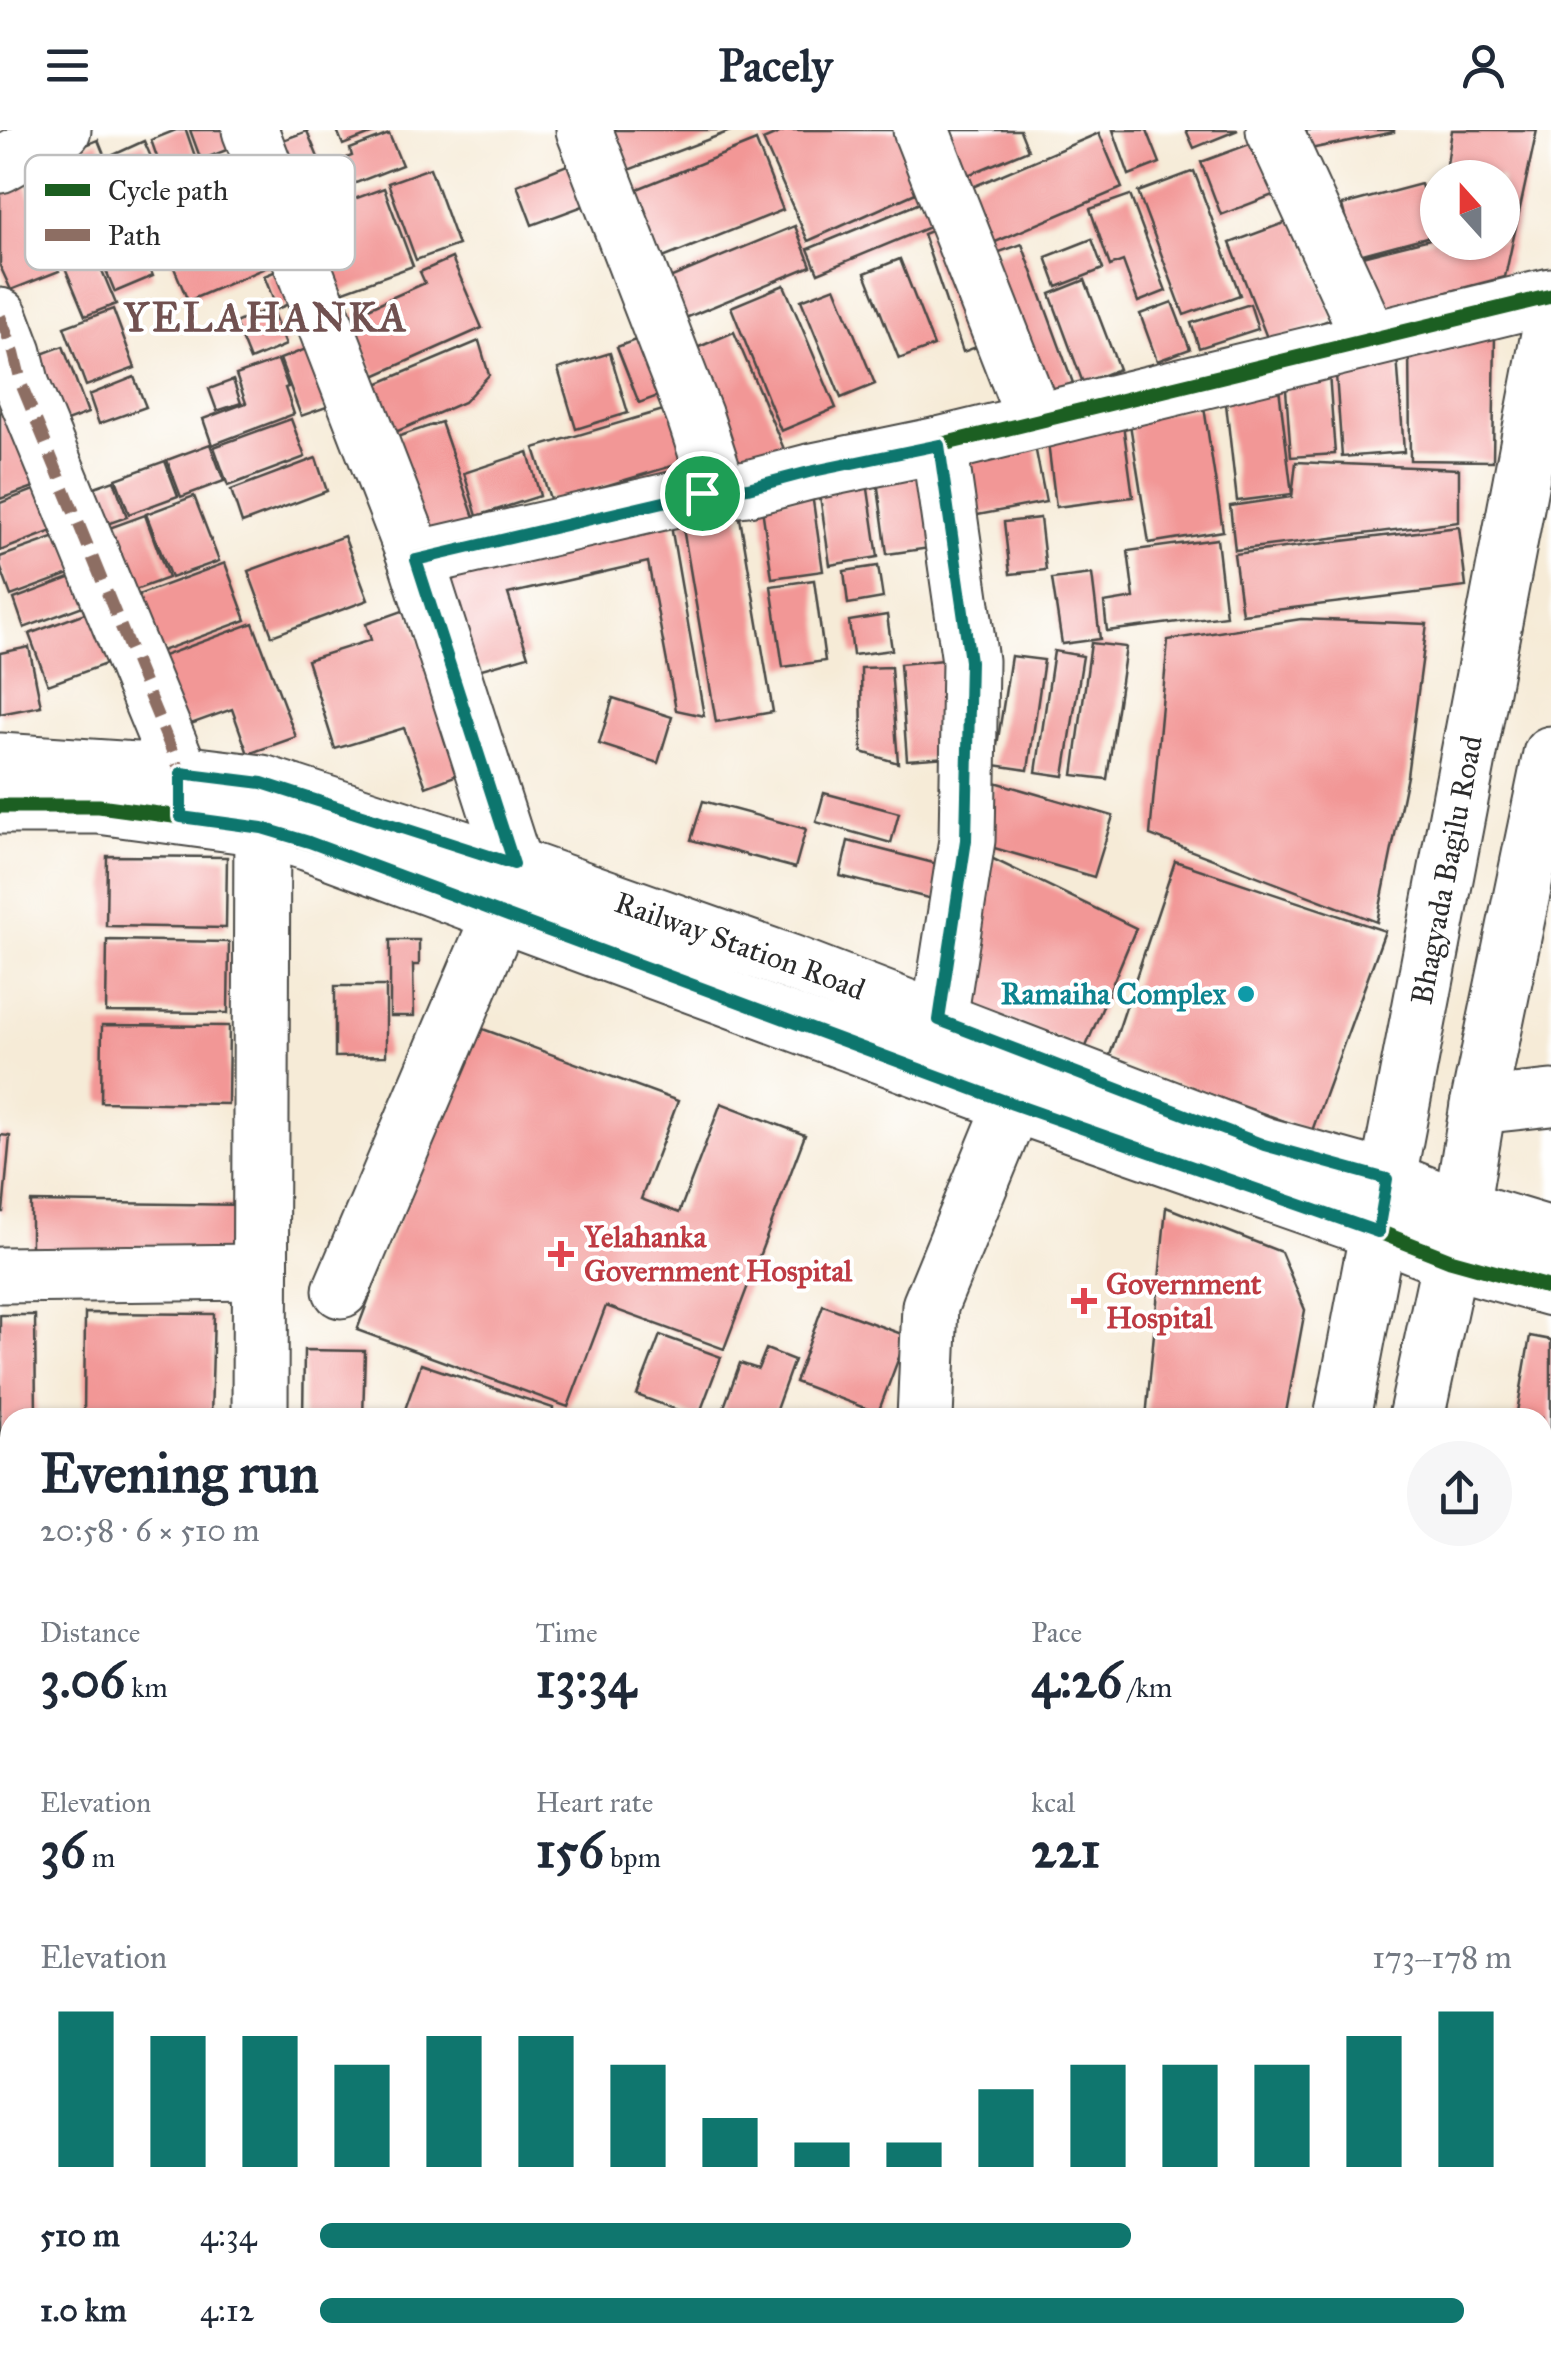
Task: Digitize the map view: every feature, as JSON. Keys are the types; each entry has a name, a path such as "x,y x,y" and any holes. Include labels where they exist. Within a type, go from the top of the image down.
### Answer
{"street":[{"path":"0,165 63,130"},
{"path":"250,130 260,155"},
{"path":"584,130 696,416 712,468 702,493"},
{"path":"921,130 1035,421"},
{"path":"1274,130 1370,339"},
{"path":"304,270 416,560 508,889 341,1290"},
{"path":"416,560 702,493 748,488 939,445 1551,296"},
{"path":"0,316 22,386 181,795"},
{"name":"Bhagyada Bagilu Road","path":"1344,1408 1551,324"},
{"path":"939,445 970,661 966,840 939,1020"},
{"path":"1418,1408 1461,1208 1478,1106 1542,847 1551,754"},
{"name":"Railway Station Road","path":"0,761 27,761 181,795 262,805 508,889 1013,1104 1382,1205 1461,1208 1551,1235"},
{"name":"Railway Station Road","path":"0,806 99,806 181,795"},
{"path":"260,1408 262,805"},
{"name":"Railway Station Road","path":"508,889 772,956 1264,1145 1382,1205 1450,1260 1551,1288"},
{"path":"1478,1106 1551,1098"},
{"path":"925,1408 930,1306 1013,1104"},
{"path":"0,1275 259,1272"}],"building":[{"path":"186,130 195,155 156,155 151,140"},
{"path":"190,130 228,130 234,147 214,155 199,155"},
{"path":"337,130 381,130 343,145"},
{"path":"602,130 733,130 618,174"},
{"path":"786,130 914,130 938,183 808,241 763,140"},
{"path":"1020,130 1028,150 963,177 946,133"},
{"path":"1113,130 1147,130 1160,163 1129,175"},
{"path":"1186,130 1238,130 1194,148"},
{"path":"1306,130 1394,130 1394,132 1310,149"},
{"path":"1452,130 1537,130 1520,208 1520,160 1448,160"},
{"path":"307,131 317,155 267,155 264,147"},
{"path":"1099,133 1122,188 979,249 956,194"},
{"path":"389,134 402,165 355,183 355,155 350,149"},
{"path":"98,140 104,155 61,155"},
{"path":"144,141 150,155 113,155"},
{"path":"756,141 783,210 643,266 615,198"},
{"path":"1258,141 1278,193 1221,215 1201,162"},
{"path":"577,161 594,202 532,225 517,185"},
{"path":"430,168 458,245 416,260 388,183"},
{"path":"1194,171 1240,295 1184,315 1138,192"},
{"path":"25,182 25,270 59,271 11,290 0,266 0,189"},
{"path":"1420,184 1420,239 1355,256 1342,205"},
{"path":"384,188 413,266 325,298 315,270 355,270 355,199"},
{"path":"1130,195 1166,291 1138,302 1123,261 1110,266 1090,209"},
{"path":"937,196 946,220 818,273 808,249"},
{"path":"1295,219 1334,318 1269,343 1230,243"},
{"path":"949,224 990,342 963,352 923,234"},
{"path":"795,226 811,266 671,324 655,284"},
{"path":"1092,239 1103,269 1057,287 1046,257"},
{"path":"1420,242 1420,260 1509,260 1505,277 1374,311 1362,256"},
{"path":"1022,244 1073,383 1036,397 985,257"},
{"path":"452,258 482,328 374,376 348,317 425,283 420,272"},
{"path":"900,259 934,346 899,359 865,273"},
{"path":"66,270 102,270 116,304 85,316"},
{"path":"106,270 151,270 153,276 115,292"},
{"path":"175,270 260,270 188,301"},
{"path":"279,270 299,270 309,295 277,309 264,276"},
{"path":"1085,280 1119,369 1083,383 1050,294"},
{"path":"784,285 836,408 781,431 731,307"},
{"path":"835,287 875,384 841,398 801,300"},
{"path":"1172,302 1190,349 1157,361 1140,314"},
{"path":"1250,304 1258,329 1199,348 1191,323"},
{"path":"271,308 286,345 250,360 235,323"},
{"path":"113,309 135,368 86,386 64,327"},
{"path":"656,332 677,389 639,403 617,347"},
{"path":"734,332 784,449 728,472 678,356"},
{"path":"1495,333 1493,461 1410,460 1409,341"},
{"path":"479,341 489,375 464,402 391,434 372,386"},
{"path":"319,344 341,402 301,416 280,359"},
{"path":"63,346 88,413 45,429 20,362"},
{"path":"610,353 628,413 576,429 558,369"},
{"path":"1397,355 1404,452 1342,457 1335,361"},
{"path":"278,360 294,414 212,445 203,419 246,403 236,375"},
{"path":"1329,373 1335,454 1291,457 1285,376"},
{"path":"0,375 45,483 0,499"},
{"path":"134,377 146,407 99,424 89,395"},
{"path":"233,380 241,403 217,411 209,389"},
{"path":"1279,388 1292,494 1237,501 1225,395"},
{"path":"680,405 696,459 551,502 534,448"},
{"path":"1204,407 1223,531 1149,543 1129,418"},
{"path":"291,419 305,457 228,486 214,447"},
{"path":"441,422 477,526 428,543 391,439"},
{"path":"1123,424 1133,497 1056,507 1047,435"},
{"path":"1034,441 1046,502 967,517 955,456"},
{"path":"210,444 224,481 181,497 167,460"},
{"path":"528,452 540,496 477,516 464,473"},
{"path":"316,458 327,491 242,523 231,490"},
{"path":"165,461 178,496 129,514 116,479"},
{"path":"1296,462 1459,469 1459,522 1235,550 1230,506 1292,497"},
{"path":"933,466 944,546 887,554 876,473"},
{"path":"114,480 127,517 93,529 80,492"},
{"path":"867,482 878,557 830,565 819,489"},
{"path":"52,483 68,525 0,551 0,503"},
{"path":"812,494 823,571 772,578 761,501"},
{"path":"194,496 219,561 171,578 146,514"},
{"path":"739,512 773,712 716,722 682,522"},
{"path":"145,515 168,578 124,594 101,531"},
{"path":"1040,518 1046,570 1010,574 1004,522"},
{"path":"670,520 704,716 676,710 648,562 508,594 528,656 478,670 438,575"},
{"path":"1459,527 1466,587 1242,614 1234,554"},
{"path":"64,534 78,571 11,596 0,557"},
{"path":"344,536 368,600 272,636 248,571"},
{"path":"1217,539 1226,616 1107,631 1104,603 1134,598 1128,551"},
{"path":"225,563 246,620 151,655 130,598"},
{"path":"878,566 883,598 848,604 844,571"},
{"path":"88,571 99,600 24,628 14,599"},
{"path":"1092,574 1100,639 1062,644 1052,579"},
{"path":"814,580 825,661 783,667 771,586"},
{"path":"106,605 125,657 48,685 29,634"},
{"path":"408,609 468,771 426,787 404,728 335,749 307,660 371,640 366,624"},
{"path":"887,615 892,650 853,655 849,621"},
{"path":"1301,619 1427,624 1407,776 1377,922 1150,835 1168,640"},
{"path":"253,623 296,737 248,754 232,709 180,728 155,659"},
{"path":"1091,643 1126,647 1107,779 1073,775"},
{"path":"29,647 41,706 0,714 0,653"},
{"path":"1054,651 1083,656 1064,776 1036,772"},
{"path":"1011,656 1044,660 1028,770 994,765"},
{"path":"954,659 961,756 907,760 900,664"},
{"path":"891,667 898,763 862,752 861,668"},
{"path":"613,698 672,717 658,763 599,744"},
{"path":"995,782 1113,816 1094,877 977,843"},
{"path":"824,793 899,813 891,843 816,822"},
{"path":"703,801 806,829 795,868 691,840"},
{"path":"848,841 945,866 936,900 840,876"},
{"path":"107,856 227,857 226,928 106,926"},
{"path":"987,856 1136,928 1085,1049 953,1000"},
{"name":"Ramaiha Complex","path":"1175,861 1385,931 1312,1131 1109,1058"},
{"path":"107,940 229,942 228,1013 106,1012"},
{"path":"390,940 419,940 419,965 413,965 414,1016 390,1016"},
{"path":"335,986 386,986 386,1056 335,1057"},
{"path":"102,1025 229,1026 228,1104 101,1102"},
{"path":"472,1025 678,1101 641,1199 679,1213 721,1103 805,1135 724,1349 606,1306 568,1407 357,1330"},
{"path":"0,1135 10,1136 3,1212 0,1212"},
{"path":"31,1202 248,1205 247,1264 31,1262"},
{"path":"1166,1207 1281,1252 1305,1310 1287,1408 1147,1408"},
{"path":"823,1305 907,1336 880,1408 865,1408 795,1382"},
{"path":"85,1313 214,1314 211,1408 84,1408"},
{"path":"0,1315 35,1315 36,1408 0,1408"},
{"path":"660,1335 721,1357 702,1408 671,1408 637,1395"},
{"path":"1530,1336 1551,1340 1551,1408 1518,1408"},
{"path":"766,1349 794,1360 777,1408 724,1408 740,1363 758,1369"},
{"path":"304,1350 365,1351 363,1408 303,1408"},
{"path":"421,1364 553,1408 406,1408"}],"marked path":[{"path":"0,316 22,386 181,773 181,817"},
{"path":"939,445 970,661 967,840 939,1020"}],"cycle path":[{"path":"416,559 702,493 748,488 939,445 1551,296"},
{"path":"0,806 99,806 262,828 1450,1260 1551,1288"}],"place":[{"name":"Ramaiha Complex","path":"1246,994"},
{"name":"Yelahanka Government Hospital","path":"561,1254"},
{"name":"Government Hospital","path":"1084,1301"}],"district":[{"name":"YELAHANKA","path":"266,317"}],"route":[{"path":"939,445 970,661 966,840 939,1020 1264,1145 1387,1179 1378,1232 1013,1104 309,842 262,828 181,817 181,773 262,783 514,864 416,560 702,493 748,488 939,445"}]}
